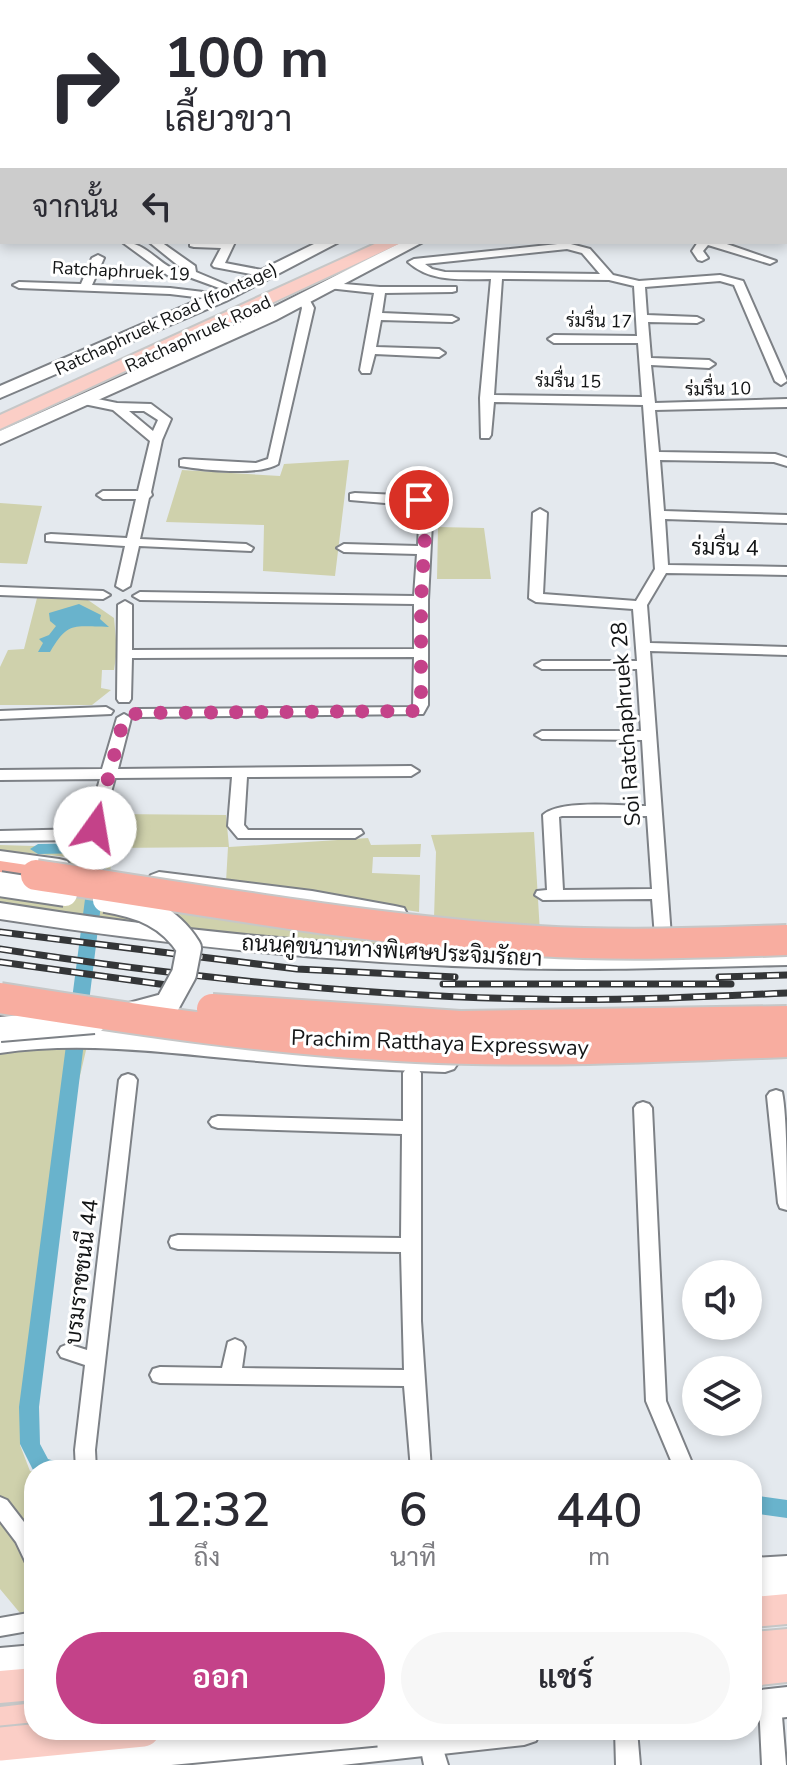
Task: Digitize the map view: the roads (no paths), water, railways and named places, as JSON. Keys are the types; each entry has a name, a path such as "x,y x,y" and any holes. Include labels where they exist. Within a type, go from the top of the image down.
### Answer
{"highway":[{"path":"0,870 49,871 369,923 536,941 675,944 787,940"},
{"name":"Prachim Ratthaya Expressway","path":"0,978 211,1009 325,1019 460,1026 787,1021"},
{"name":"Prachim Ratthaya Expressway","path":"0,998 285,1038 417,1047 543,1049 787,1042"}],"main road":[{"name":"Ratchaphruek Road (frontage)","path":"0,393 226,294 327,244"},
{"path":"298,272 309,262 342,244"},
{"name":"Ratchaphruek Road","path":"0,406 355,244"},
{"path":"336,283 396,246"},
{"name":"Ratchaphruek Road","path":"0,425 396,246"},
{"name":"Ratchaphruek Road (frontage)","path":"0,438 336,283"},
{"path":"0,425 77,403"},
{"path":"0,858 49,871 114,874 312,899 551,947 592,960"},
{"path":"0,884 119,902 153,912 172,922 189,948 189,959 167,1005 112,1019 0,1029"},
{"name":"ถนนคู่ขนานทางพิเศษประจิมรัถยา","path":"0,911 132,930 328,951 508,960 787,957"},
{"path":"0,1044 59,1038 332,1059 477,1063 787,1056"},
{"path":"762,1571 787,1570"},
{"path":"762,1589 787,1586"},
{"path":"762,1611 787,1609"},
{"path":"762,1628 787,1626"},
{"path":"762,1647 787,1645"},
{"path":"0,1663 24,1661"},
{"path":"762,1669 787,1666"},
{"path":"0,1687 24,1685"},
{"path":"0,1702 24,1699"},
{"path":"0,1723 24,1720"},
{"path":"0,1744 41,1740"},
{"path":"122,1740 137,1754 162,1765"},
{"path":"7,1765 271,1740"},
{"path":"198,1765 433,1752 483,1740"}],"street":[{"path":"130,244 170,273 190,274 226,294"},
{"path":"157,244 191,268 190,274"},
{"path":"194,244 229,244 218,265 267,274"},
{"path":"702,244 697,251 702,258"},
{"path":"716,244 770,261"},
{"path":"396,246 425,270 437,274 609,277 639,284 720,278 739,283 781,373"},
{"path":"414,262 567,246 586,251 609,277"},
{"path":"86,286 98,258"},
{"path":"485,435 497,275"},
{"path":"336,283 380,290 452,289"},
{"path":"639,284 662,569"},
{"name":"Ratchaphruek 19","path":"19,285 226,294"},
{"path":"366,370 380,290"},
{"path":"184,463 256,467 271,465 274,461 308,308 304,299"},
{"path":"375,316 452,319"},
{"path":"642,318 697,320"},
{"name":"ร่มรื่น 17","path":"554,339 644,340"},
{"path":"369,350 439,353"},
{"path":"645,361 709,364"},
{"name":"ร่มรื่น 15","path":"486,398 649,404"},
{"path":"77,403 147,407 165,419 156,440 123,586"},
{"name":"ร่มรื่น 10","path":"649,404 787,403"},
{"path":"117,407 156,440"},
{"path":"653,456 775,458 787,462"},
{"path":"103,495 146,495"},
{"path":"0,715 106,711 112,717 418,711 421,705 421,600 427,504 424,501 355,497"},
{"path":"540,513 536,598 640,605"},
{"path":"658,515 787,519"},
{"path":"51,538 246,548"},
{"path":"344,548 423,550"},
{"name":"Soi Ratchaphruek 28","path":"662,569 640,605 665,959"},
{"name":"ร่มรื่น 4","path":"662,569 787,571"},
{"path":"0,591 103,595 123,586 137,590 140,596"},
{"path":"103,595 106,602 125,605 140,596 421,600"},
{"path":"124,699 127,654 125,605"},
{"path":"643,647 787,651"},
{"path":"127,654 420,653"},
{"path":"542,665 644,665"},
{"path":"0,836 90,834 95,828 107,774 131,716 139,705 124,699 110,703 106,711"},
{"path":"542,735 649,736"},
{"path":"0,775 411,771"},
{"path":"240,774 236,826 244,835 355,833"},
{"path":"654,811 560,811 551,815 549,894 660,894"},
{"path":"412,1073 410,1245 413,1378 420,1460"},
{"name":"บรมราชชนนี 44","path":"86,1460 128,1080"},
{"path":"776,1096 787,1203"},
{"path":"643,1108 656,1401 681,1460"},
{"path":"218,1122 412,1128"},
{"path":"178,1242 410,1245"},
{"path":"231,1376 235,1347"},
{"path":"68,1352 96,1360"},
{"path":"160,1375 413,1378"},
{"path":"0,1506 24,1536"},
{"path":"0,1627 24,1623"},
{"path":"770,1700 774,1765"},
{"path":"627,1740 628,1765"}],"water":[{"path":"79,604 101,615 100,619 109,627 80,626 68,630 50,652 38,652 43,643 39,639 49,635 56,626 50,621 49,613"}],"waterway":[{"path":"38,849 100,848 29,1407 30,1444 38,1460"},
{"path":"762,1505 787,1509"}],"railway":[{"path":"0,932 297,969 455,977"},
{"path":"0,949 199,976 399,994 596,999 787,993"},
{"path":"0,962 174,986"},
{"path":"719,977 787,975"},
{"path":"443,984 731,984"}]}
